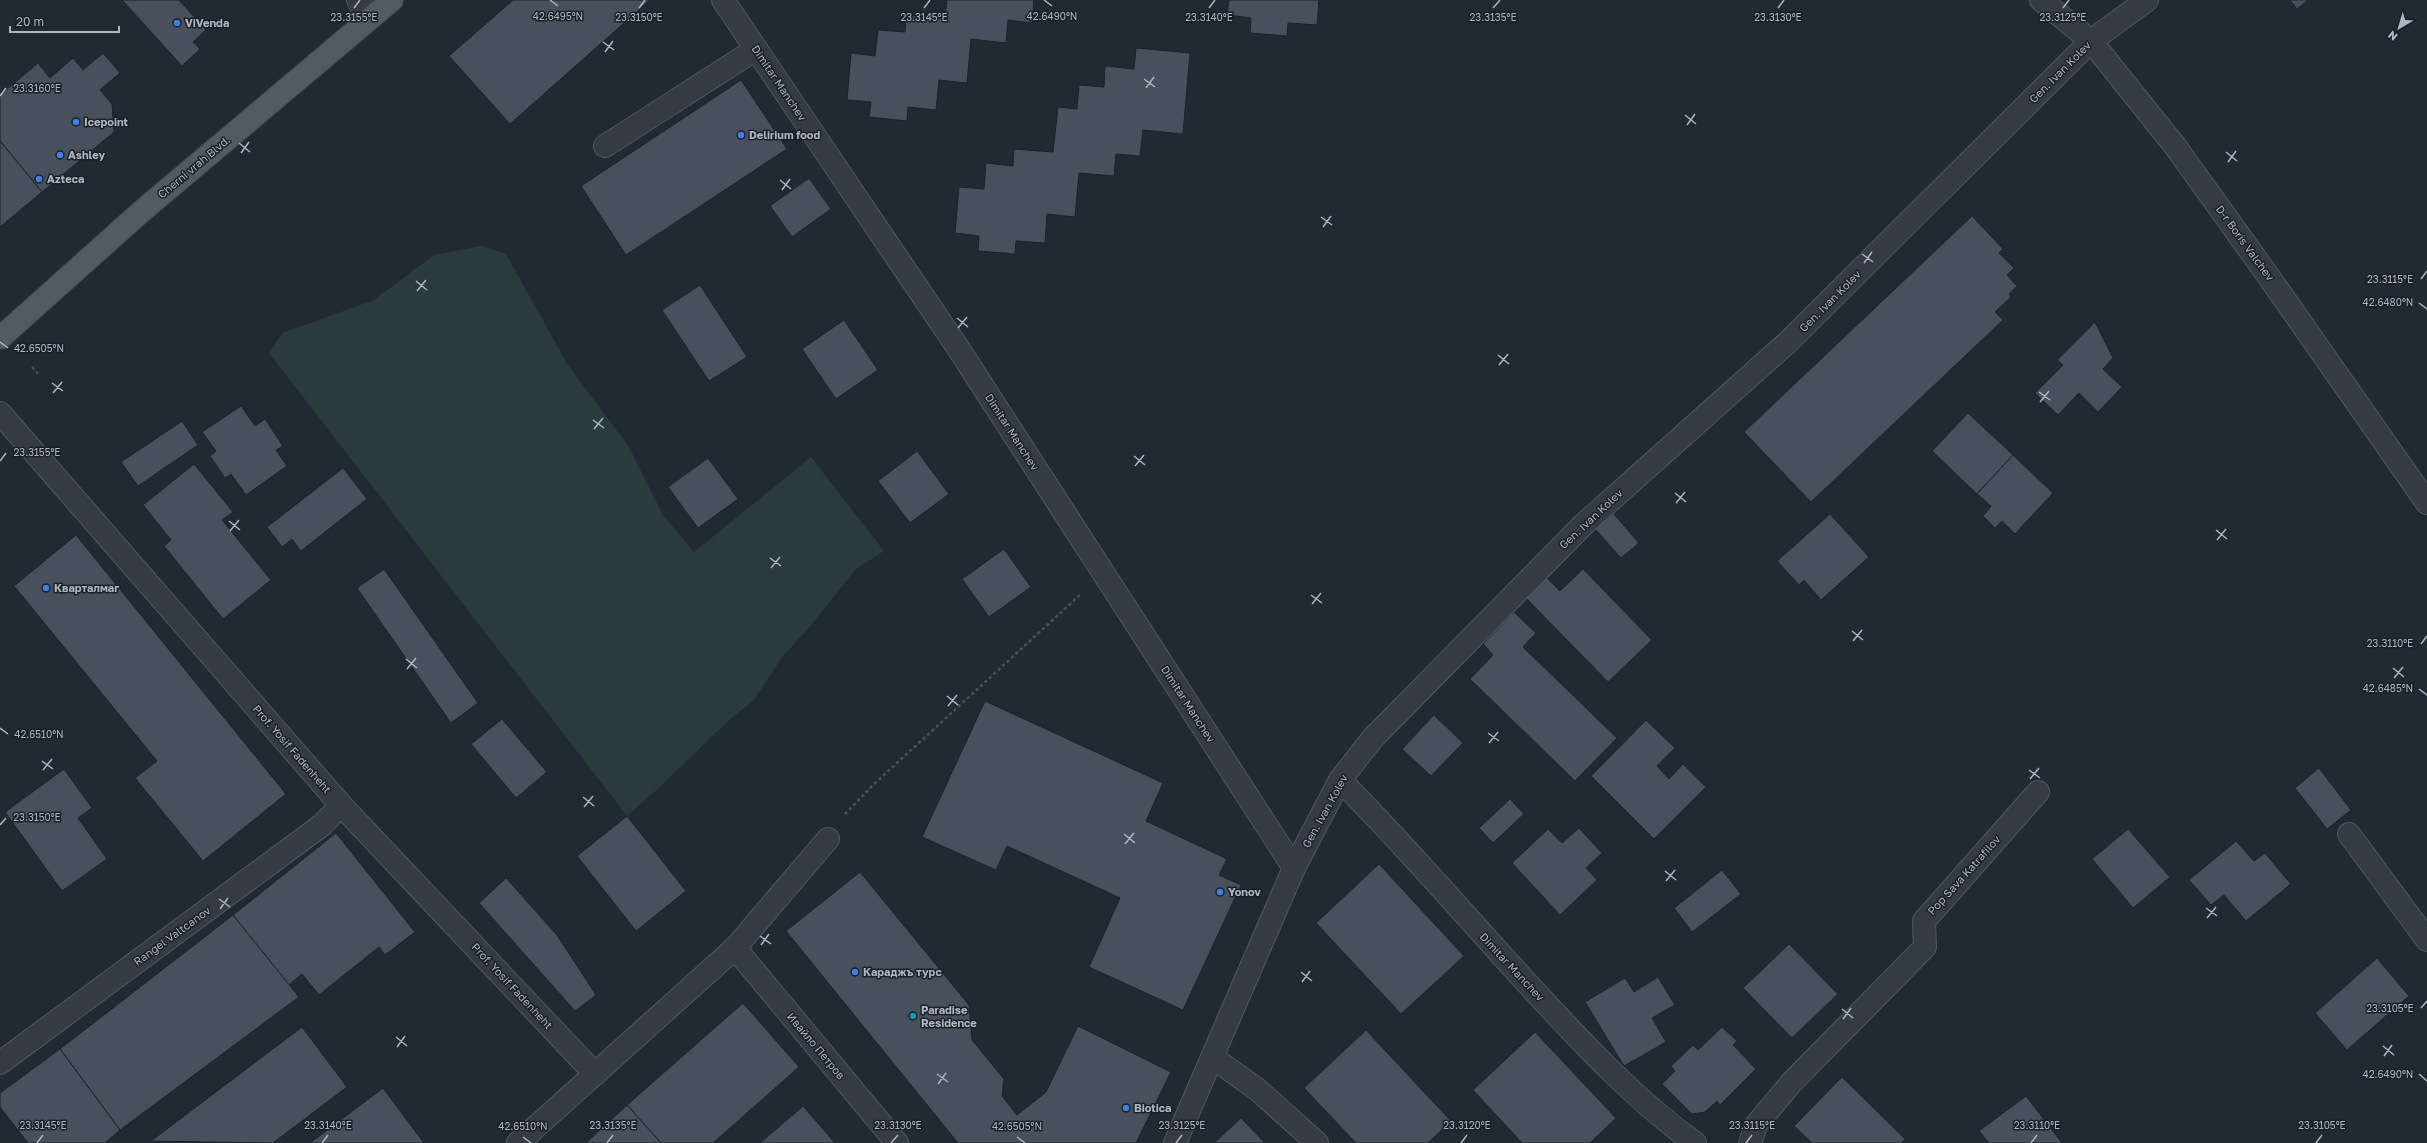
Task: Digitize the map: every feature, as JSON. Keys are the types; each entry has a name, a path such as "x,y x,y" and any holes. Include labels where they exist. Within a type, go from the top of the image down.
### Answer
{"main road":[{"name":"Cherni vrah Blvd.","path":"0,338 142,211 392,0"}],"street":[{"path":"358,0 368,20"},
{"name":"Dimitar Manchev","path":"723,0 960,351 1294,868"},
{"name":"D-r Boris Valchev","path":"2041,0 2091,41 2175,146 2270,277 2427,503"},
{"name":"Gen. Ivan Kolev","path":"1175,1143 1294,868 1340,780 1373,738 1583,525 1788,342 2091,41 2147,0"},
{"path":"605,146 756,49"},
{"name":"Prof. Yosif Fadenheht","path":"0,413 341,805 595,1074"},
{"name":"Dimitar Manchev","path":"1340,780 1382,822 1585,1047 1668,1124 1695,1143"},
{"name":"Pop Sava Katrafilov","path":"1750,1143 1756,1125 1792,1082 1924,947 1924,920 2038,792"},
{"name":"Rangel Valtcanov","path":"0,1063 322,825 341,805"},
{"path":"2349,834 2427,940"},
{"path":"518,1143 735,948 828,839"},
{"name":"Ивайло Петров","path":"735,948 897,1143"},
{"path":"1212,1057 1258,1090 1317,1143"}],"path":[{"path":"32,367 39,376"},
{"path":"828,839 849,809 873,785 1104,573"}],"shaded area":[{"path":"482,246 506,254 568,365 629,447 663,515 694,552 811,457 884,551 856,569 808,629 783,656 754,700 730,719 659,788 627,816 269,353 282,333 374,300 434,255"}],"building":[{"path":"122,0 179,0 206,30 193,42 200,49 182,66"},
{"path":"513,0 650,0 510,124 449,56"},
{"path":"947,0 1034,0 1032,23 1008,20 1006,43 971,39 967,83 939,80 936,110 908,107 907,121 869,117 871,102 847,100 851,53 875,56 878,30 905,32 906,15 945,19"},
{"path":"1229,0 1319,0 1317,25 1288,23 1287,36 1250,33 1251,18 1227,15"},
{"path":"2290,0 2308,0 2297,9"},
{"path":"1136,48 1190,53 1183,134 1143,130 1140,156 1116,154 1114,176 1079,173 1075,217 1047,214 1045,243 1016,241 1015,254 978,251 979,236 955,233 959,187 984,189 986,163 1013,166 1014,149 1053,152 1058,107 1077,109 1079,85 1104,87 1105,66 1134,69"},
{"path":"103,53 120,73 100,90 112,104 114,132 42,192 0,141 0,95 38,63 50,78 73,58 83,70"},
{"path":"741,80 787,149 626,255 581,186"},
{"path":"0,141 42,192 0,227"},
{"path":"809,178 831,209 792,237 770,206"},
{"path":"1972,216 2003,249 1999,253 2014,268 2007,275 2017,286 2009,294 2011,297 1995,312 2003,320 1811,502 1744,432"},
{"path":"700,285 747,357 709,381 662,310"},
{"path":"844,320 878,370 836,399 802,349"},
{"path":"2095,322 2113,358 2103,369 2122,387 2098,412 2079,393 2058,415 2035,393 2063,365 2057,360"},
{"path":"241,406 255,426 265,419 283,446 276,450 287,466 246,495 231,474 225,478 210,456 216,451 202,432"},
{"path":"1968,413 2013,455 1977,494 1932,451"},
{"path":"182,421 198,445 138,486 121,462"},
{"path":"917,451 949,494 910,523 878,481"},
{"path":"2013,455 2053,493 2015,534 2002,521 1995,528 1983,516 1991,506 1977,494"},
{"path":"708,458 738,499 698,528 668,487"},
{"path":"194,464 233,512 222,520 271,580 223,619 164,546 171,540 143,505"},
{"path":"343,468 367,499 301,551 292,539 282,547 267,527"},
{"path":"1613,513 1639,543 1621,558 1595,529"},
{"path":"1830,514 1869,557 1821,600 1804,580 1799,585 1777,561"},
{"path":"76,535 286,794 203,861 135,778 157,761 14,586"},
{"path":"1004,549 1031,587 989,617 962,579"},
{"path":"384,569 478,703 451,723 357,588"},
{"path":"1583,569 1652,640 1608,682 1521,593 1542,573 1560,591"},
{"path":"1514,612 1536,633 1523,647 1617,738 1575,781 1470,679 1493,655 1483,644"},
{"path":"985,701 1163,783 1146,821 1227,859 1219,875 1241,885 1183,1010 1089,967 1120,898 1007,846 996,870 922,837"},
{"path":"1434,715 1463,743 1431,776 1402,749"},
{"path":"502,719 547,772 516,798 471,744"},
{"path":"1646,720 1675,748 1657,766 1669,779 1683,764 1706,787 1654,839 1591,776"},
{"path":"2319,768 2351,810 2327,829 2295,788"},
{"path":"64,769 92,808 78,818 107,859 62,891 5,812"},
{"path":"1510,799 1524,814 1493,843 1479,828"},
{"path":"627,816 686,891 636,931 577,856"},
{"path":"1579,828 1602,853 1586,868 1597,880 1560,915 1512,863 1548,829 1562,843"},
{"path":"2128,829 2170,877 2133,908 2092,859"},
{"path":"336,833 415,932 385,955 379,947 319,995 302,974 289,985 233,915"},
{"path":"2236,841 2254,861 2265,853 2291,884 2246,921 2224,895 2211,905 2189,880"},
{"path":"1379,864 1464,956 1401,1014 1316,923"},
{"path":"1722,870 1741,894 1692,932 1674,908"},
{"name":"Paradise Residence","path":"860,872 969,1005 972,1040 1004,1079 1002,1096 1017,1115 1046,1092 1078,1026 1171,1072 1136,1143 958,1143 786,931"},
{"path":"506,878 557,935 596,995 575,1011 479,903"},
{"path":"233,915 299,997 120,1130 60,1049"},
{"path":"1789,944 1838,994 1792,1038 1743,988"},
{"path":"2377,958 2409,996 2347,1050 2315,1013"},
{"path":"1658,977 1675,1005 1652,1018 1666,1042 1624,1066 1585,1002 1625,978 1634,992"},
{"path":"743,1003 799,1067 713,1143 661,1143 627,1105"},
{"path":"302,1027 347,1087 273,1143 151,1141"},
{"path":"1722,1027 1737,1041 1733,1045 1756,1069 1720,1105 1717,1101 1705,1112 1692,1114 1662,1084 1675,1071 1671,1066 1693,1045 1698,1050"},
{"path":"1366,1030 1451,1121 1428,1143 1356,1143 1304,1088"},
{"path":"1535,1032 1616,1118 1590,1143 1522,1143 1473,1090"},
{"path":"60,1049 120,1130 105,1143 28,1143 0,1107 0,1093"},
{"path":"1842,1077 1905,1139 1901,1143 1812,1143 1794,1126"},
{"path":"383,1088 424,1143 310,1143"},
{"path":"2026,1096 2062,1143 1989,1143 1979,1131"},
{"path":"627,1105 661,1143 586,1143"},
{"path":"803,1106 835,1143 760,1143"},
{"path":"1241,1118 1265,1143 1214,1143"}],"place":[{"name":"ViVenda","path":"177,23"},
{"name":"Icepoint","path":"76,122"},
{"name":"Delirium food","path":"741,135"},
{"name":"Ashley","path":"60,155"},
{"name":"Azteca","path":"39,179"},
{"name":"Кварталмаг","path":"46,588"},
{"name":"Yonov","path":"1220,892"},
{"name":"Караджъ турс","path":"855,972"},
{"name":"Paradise Residence","path":"913,1016"},
{"name":"Biotica","path":"1126,1108"}]}
